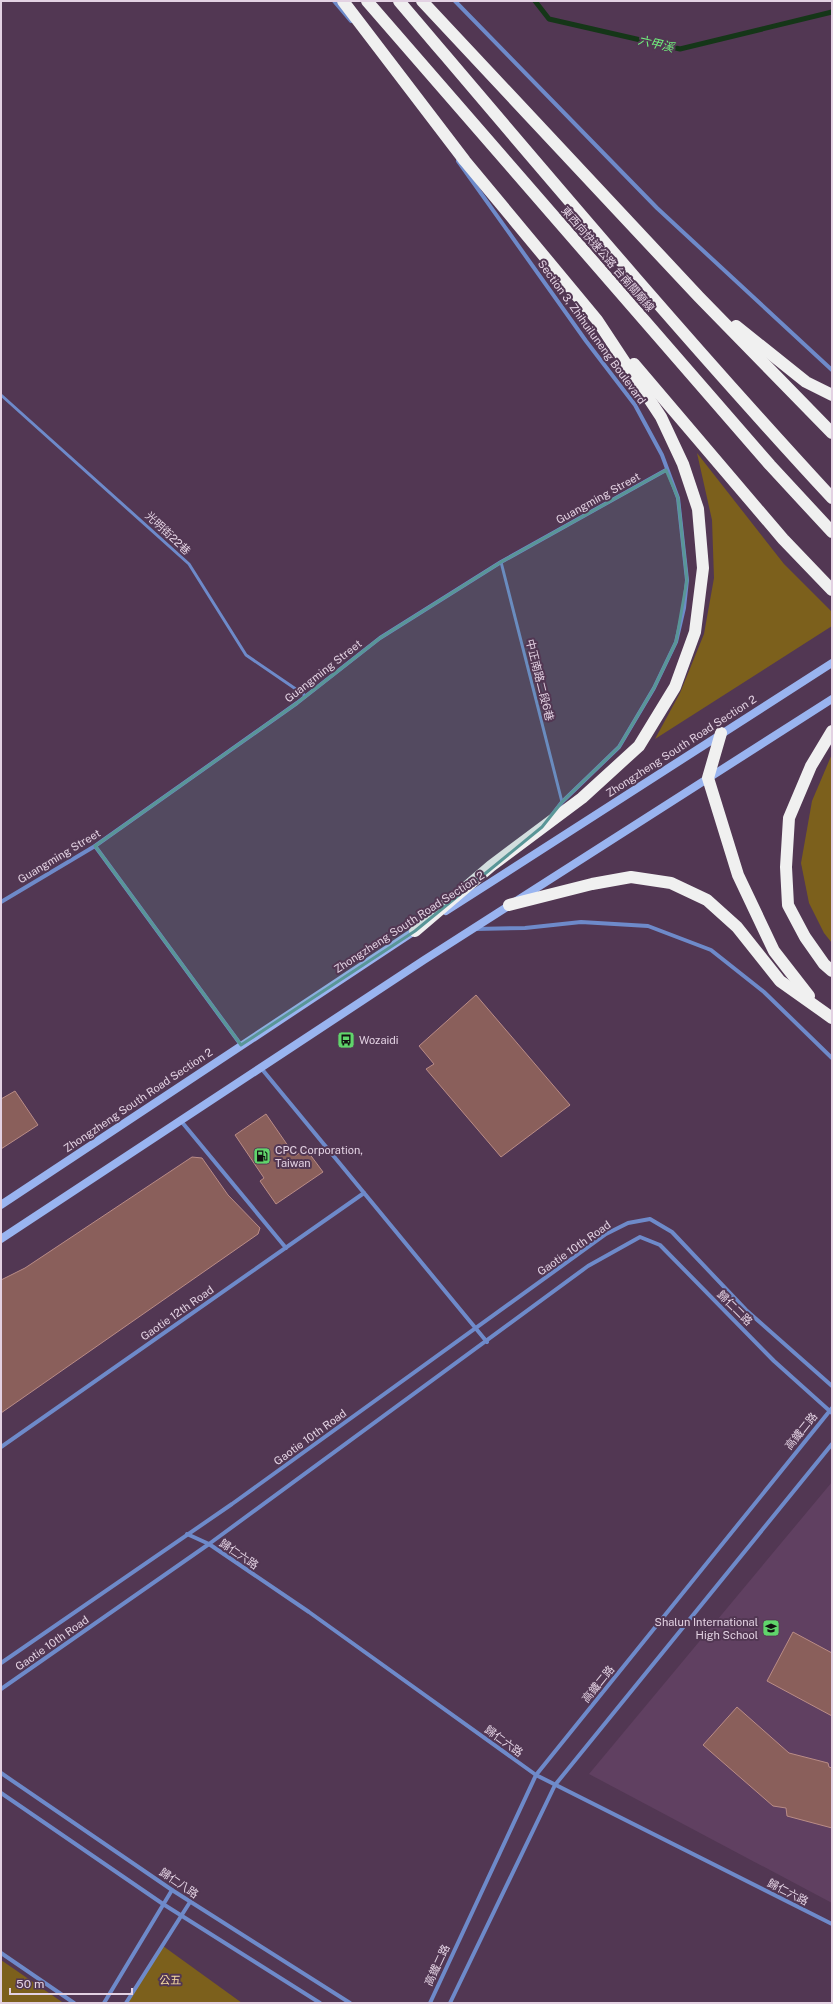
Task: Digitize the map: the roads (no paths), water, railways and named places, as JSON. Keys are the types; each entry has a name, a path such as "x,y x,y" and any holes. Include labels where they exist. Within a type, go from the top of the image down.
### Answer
{"highway":[{"path":"343,1 465,161 597,320 783,539 832,590"},
{"name":"東西向快速公路 台南關廟線","path":"367,1 760,453 832,532"},
{"name":"東西向快速公路 台南關廟線","path":"399,1 565,196 778,439 832,498"},
{"path":"422,1 699,296 832,433"},
{"path":"699,296 806,382 832,395"},
{"path":"415,931 491,866 582,798 639,746 675,687 695,632 703,568 698,509 683,464 661,417 597,320"},
{"path":"832,731 811,766 789,818 786,867 788,905 805,937 824,964 832,971"},
{"path":"721,734 708,778 738,875 774,951 816,1005"},
{"path":"509,905 592,884 631,877 671,883 707,900 737,927 780,981 816,1005 832,1018"}],"street":[{"name":"Section 3, Zhihuiluneng Boulevard","path":"334,1 362,34 440,136 586,341 635,405 662,455 666,470 678,498 687,580 684,608 676,642 654,688 619,747 562,802 542,827"},
{"path":"455,1 657,208 832,370"},
{"name":"Guangming Street","path":"1,902 96,846 306,696 380,638 501,562 666,470"},
{"name":"Zhongzheng South Road Section 2","path":"1,1204 415,931 832,663"},
{"path":"1,1239 471,929 832,699"},
{"path":"96,846 240,1045"},
{"path":"471,929 525,928 581,922 648,926 711,950 764,992 832,1058"},
{"path":"261,1068 487,1342"},
{"path":"181,1121 286,1248"},
{"name":"Gaotie 12th Road","path":"1,1447 364,1193"},
{"name":"歸仁二路","path":"628,1223 650,1219 672,1232 746,1310 832,1386"},
{"name":"Gaotie 10th Road","path":"1,1663 188,1534 606,1234 628,1223"},
{"name":"歸仁二路","path":"620,1248 640,1237 660,1245 774,1361 831,1410"},
{"name":"Gaotie 10th Road","path":"1,1689 209,1544 487,1342 588,1266 620,1248"},
{"name":"高鐵二路","path":"430,2003 536,1774 831,1410"},
{"path":"450,2003 555,1785 832,1444"},
{"name":"歸仁六路","path":"188,1534 209,1544 309,1612 536,1774 555,1785 832,1924"},
{"name":"歸仁八路","path":"1,1773 190,1902 350,2003"},
{"path":"1,1793 181,1916 320,2003"},
{"path":"104,2003 172,1890"},
{"path":"126,2003 190,1902"},
{"path":"1,1953 74,2003"}],"lane":[{"name":"光明街22巷","path":"1,395 189,564 246,655 306,696"},
{"name":"中正南路二段6巷","path":"501,562 562,802"}],"waterway":[{"name":"六甲溪","path":"535,1 549,19 680,49 832,12"}],"place":[{"name":"Wozaidi","path":"346,1040"},
{"name":"CPC Corporation, Taiwan","path":"262,1156"},
{"name":"Shalun International High School","path":"771,1628"}],"park label":[{"name":"公五","path":"170,1980"}]}
